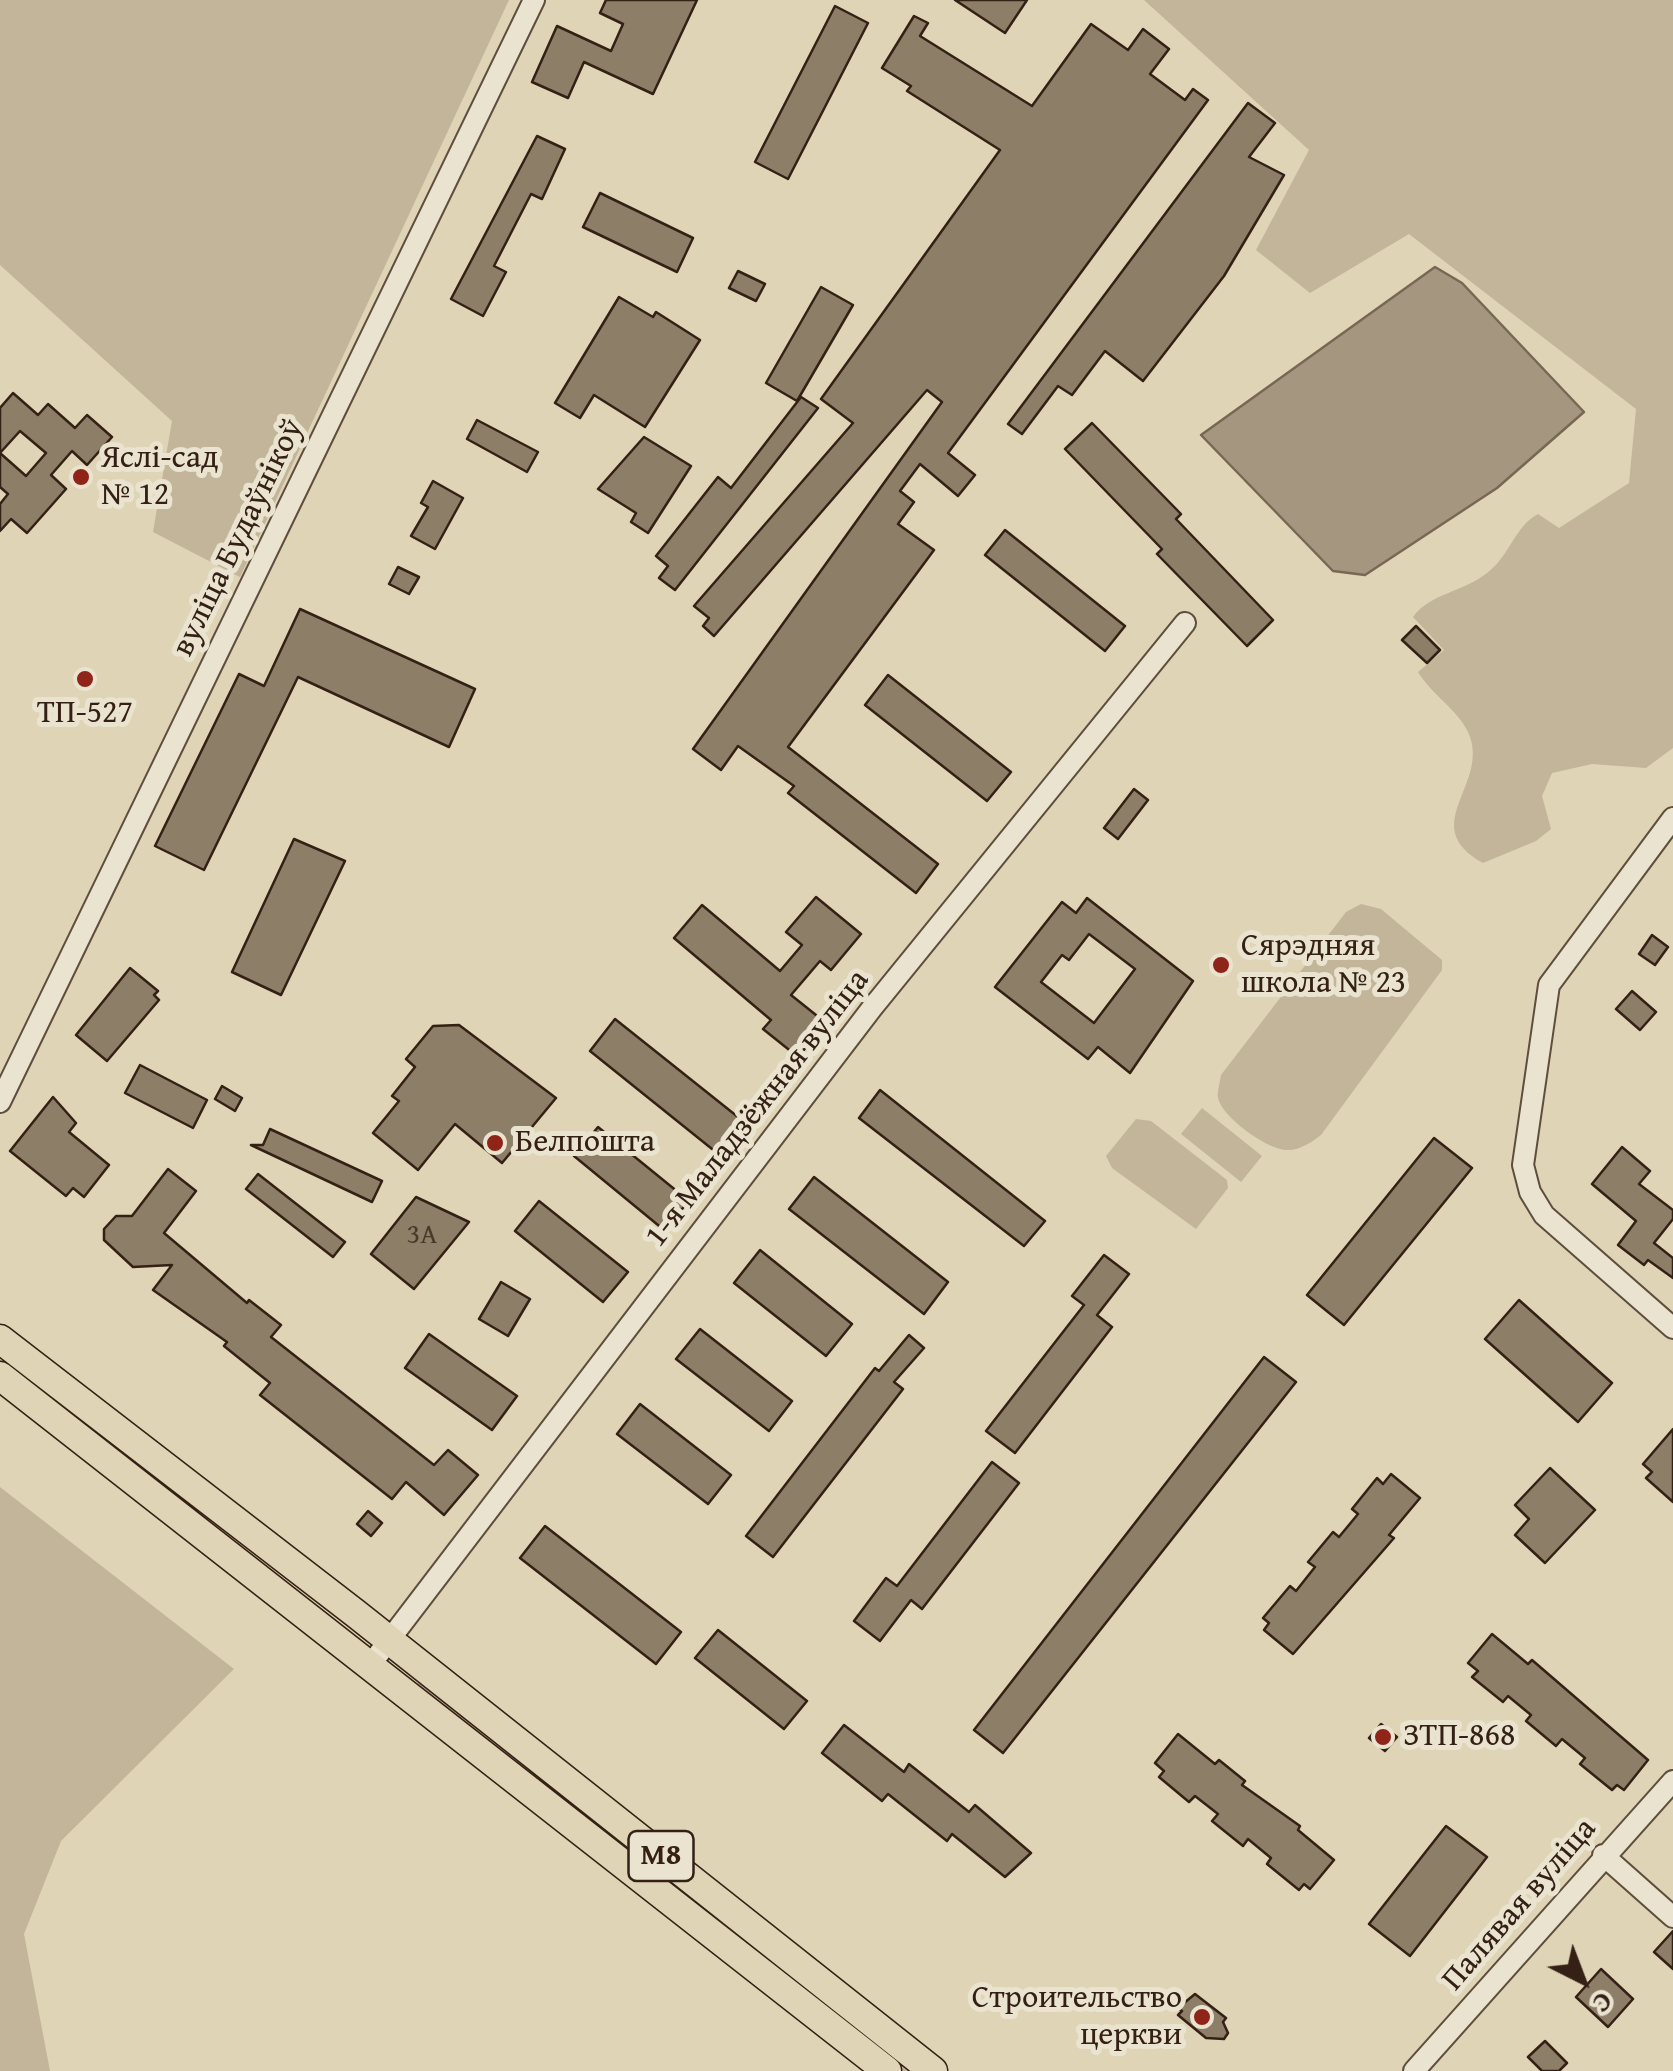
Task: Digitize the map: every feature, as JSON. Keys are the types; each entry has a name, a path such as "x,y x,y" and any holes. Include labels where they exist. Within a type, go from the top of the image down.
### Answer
{"highway":[{"name":"М8","path":"0,1340 389,1640 933,2071"},
{"name":"М8","path":"0,1376 887,2071"}],"street":[{"name":"вуліца Будаўнікоў","path":"0,1102 534,0"},
{"name":"1-я Маладзёжная вуліца","path":"371,1664 872,1008 1185,623"},
{"path":"1673,818 1574,946 1549,986 1523,1165 1530,1192 1544,1215 1673,1328"},
{"name":"Палявая вуліца","path":"1414,2071 1673,1781"},
{"path":"1603,1855 1673,1917"}],"shaded area":[{"path":"0,0 509,0 240,577 153,532 172,421 0,265"},
{"path":"1144,0 1673,0 1673,748 1646,768 1592,764 1552,773 1542,796 1551,829 1536,841 1483,863 1464,849 1455,834 1455,819 1473,751 1464,724 1418,672 1444,650 1413,617 1429,603 1487,573 1523,526 1538,514 1559,528 1629,483 1636,409 1409,234 1310,293 1256,250 1309,150"},
{"path":"1435,267 1462,283 1584,412 1497,488 1365,575 1333,571 1201,435"},
{"path":"1361,904 1381,909 1442,960 1442,970 1321,1135 1296,1149 1278,1148 1236,1123 1221,1106 1221,1075 1346,912"},
{"path":"1202,1108 1262,1156 1241,1182 1181,1134"},
{"path":"1136,1119 1151,1121 1227,1180 1228,1188 1196,1229 1112,1168 1106,1156"},
{"path":"0,1354 328,1615 322,1623 0,1365"},
{"path":"0,1487 234,1669 61,1841 24,1934 50,2071 0,2071"},
{"path":"419,1680 917,2071 901,2071 416,1689"}],"building":[{"path":"606,0 697,0 653,94 584,62 568,98 532,82 557,26 611,51 623,24 600,13"},
{"path":"955,0 1027,0 1005,33"},
{"path":"835,6 868,23 788,179 755,162"},
{"path":"914,16 928,23 920,36 1032,106 1091,24 1128,50 1143,29 1169,49 1150,74 1185,100 1193,89 1208,100 948,453 975,475 958,496 920,464 900,491 914,502 898,524 934,550 788,747 938,864 916,893 788,793 794,786 738,746 721,770 693,749 942,402 927,390 714,636 703,626 709,618 694,606 853,423 821,399 1000,150 907,91 911,86 882,68"},
{"path":"1248,103 1275,123 1249,157 1284,175 1224,276 1143,381 1105,351 1072,395 1058,386 1022,434 1008,424"},
{"path":"537,136 565,149 542,199 531,194 494,266 506,272 483,316 451,299"},
{"path":"600,193 693,238 677,272 583,227"},
{"path":"738,271 765,284 756,301 729,288"},
{"path":"821,287 853,305 797,401 766,383"},
{"path":"619,297 653,317 656,312 700,340 645,427 594,395 580,418 555,403"},
{"path":"13,393 38,415 48,404 75,428 87,415 112,437 87,465 72,451 51,475 66,489 27,533 11,519 0,531 0,504 8,494 0,487 0,453 0,408","holes":["20,431 46,453 26,476 0,453"]},
{"path":"801,397 818,408 675,590 659,578 668,566 656,556 718,477 731,488"},
{"path":"477,420 538,452 527,472 467,439"},
{"path":"1092,423 1181,514 1176,519 1273,620 1247,646 1157,554 1162,549 1065,449"},
{"path":"644,437 691,466 648,533 631,522 636,513 598,489"},
{"path":"433,481 463,498 435,549 411,536 428,507 421,503"},
{"path":"1005,530 1125,626 1105,651 985,555"},
{"path":"398,567 419,577 409,594 389,584"},
{"path":"300,609 475,689 449,747 298,677 204,870 155,846 239,674 264,686"},
{"path":"1416,626 1440,650 1427,663 1402,640"},
{"path":"888,675 1011,772 987,801 865,705"},
{"path":"1134,789 1148,800 1118,839 1104,828"},
{"path":"294,839 345,861 281,995 232,972"},
{"path":"816,897 861,934 831,970 820,961 791,995 826,1023 798,1057 763,1029 771,1020 674,938 702,905 780,971 802,945 786,932"},
{"path":"1087,898 1193,981 1130,1073 1098,1047 1088,1059 995,987 1062,902 1076,913","holes":["1089,934 1135,969 1094,1023 1041,982 1062,955 1069,960"]},
{"path":"1652,935 1668,947 1655,965 1639,954"},
{"path":"130,968 158,991 154,995 159,1000 107,1061 76,1035"},
{"path":"1632,991 1656,1012 1640,1030 1616,1009"},
{"path":"615,1019 748,1125 722,1157 590,1051"},
{"path":"459,1025 556,1098 502,1163 455,1124 418,1170 373,1133 399,1101 392,1096 415,1067 406,1059 433,1026"},
{"path":"140,1065 207,1100 193,1128 125,1093"},
{"path":"222,1086 242,1098 235,1111 215,1099"},
{"path":"880,1090 1045,1221 1024,1246 859,1118"},
{"path":"53,1097 76,1123 69,1132 109,1165 84,1197 73,1188 66,1196 10,1151"},
{"path":"598,1127 689,1201 664,1230 574,1156"},
{"path":"270,1129 382,1181 372,1202 251,1145 263,1145"},
{"path":"1434,1138 1472,1168 1344,1325 1307,1295"},
{"path":"1622,1147 1650,1171 1639,1184 1673,1210 1673,1219 1654,1243 1673,1258 1673,1278 1648,1260 1644,1265 1618,1245 1636,1221 1592,1184"},
{"path":"168,1169 196,1191 164,1233 247,1303 249,1300 281,1325 271,1337 434,1465 448,1450 478,1475 444,1515 406,1482 392,1499 260,1395 270,1383 224,1346 227,1342 153,1290 172,1265 133,1267 104,1240 104,1229 116,1216 132,1216"},
{"path":"258,1174 345,1242 333,1257 246,1189"},
{"path":"814,1177 948,1282 924,1314 789,1209"},
{"path":"416,1197 469,1222 414,1289 371,1254"},
{"path":"539,1201 628,1272 603,1302 515,1231"},
{"path":"760,1250 852,1324 826,1356 734,1283"},
{"path":"1104,1255 1129,1274 1097,1315 1112,1327 1015,1453 986,1431 1084,1305 1072,1296"},
{"path":"501,1282 530,1299 508,1336 479,1319"},
{"path":"1519,1300 1612,1383 1578,1422 1485,1339"},
{"path":"700,1329 792,1401 769,1431 676,1359"},
{"path":"429,1334 517,1396 492,1430 405,1368"},
{"path":"909,1335 924,1348 894,1382 903,1389 773,1557 746,1536 875,1368 879,1371"},
{"path":"1264,1357 1296,1382 1003,1753 974,1730"},
{"path":"640,1404 731,1475 708,1504 617,1434"},
{"path":"1673,1429 1673,1502 1646,1478 1652,1472 1643,1464"},
{"path":"992,1462 1019,1483 922,1609 911,1600 880,1641 854,1621 886,1578 897,1586"},
{"path":"1550,1468 1595,1510 1545,1563 1515,1535 1529,1519 1515,1505"},
{"path":"1391,1474 1420,1498 1389,1535 1394,1538 1293,1654 1264,1630 1269,1623 1263,1618 1290,1586 1296,1591 1315,1567 1308,1562 1333,1532 1339,1537 1358,1514 1352,1509 1377,1478 1383,1484"},
{"path":"368,1511 382,1523 371,1536 357,1524"},
{"path":"545,1526 681,1632 656,1664 520,1558"},
{"path":"718,1630 807,1701 784,1729 695,1658"},
{"path":"1492,1634 1528,1664 1532,1660 1648,1760 1624,1790 1617,1785 1612,1790 1580,1764 1585,1758 1562,1739 1556,1746 1526,1721 1531,1715 1508,1696 1503,1702 1472,1677 1478,1671 1468,1663"},
{"name":"ЗТП-868","path":"1381,1724 1397,1737 1385,1751 1369,1738"},
{"path":"844,1725 904,1772 909,1764 969,1812 975,1805 1031,1853 1005,1877 952,1834 947,1841 888,1794 882,1801 822,1753"},
{"path":"1178,1734 1215,1764 1219,1760 1245,1781 1242,1785 1300,1826 1298,1830 1334,1860 1310,1889 1304,1884 1299,1890 1267,1864 1271,1858 1248,1839 1243,1846 1212,1821 1218,1814 1195,1796 1189,1802 1159,1777 1164,1771 1155,1763"},
{"path":"1446,1826 1487,1857 1410,1956 1369,1924"},
{"path":"1673,1931 1673,1969 1654,1952"},
{"path":"1601,1969 1633,1999 1608,2027 1576,1997"},
{"name":"Строительство церкви","path":"1195,1994 1226,2018 1223,2022 1228,2033 1224,2039 1206,2038 1178,2015 1182,2011 1178,2008"},
{"path":"1545,2041 1567,2063 1559,2071 1542,2071 1528,2057"}],"place":[{"name":"Яслі-сад № 12","path":"81,477"},
{"name":"ТП-527","path":"85,679"},
{"name":"Сярэдняя школа № 23","path":"1221,965"},
{"name":"Белпошта","path":"495,1143"},
{"name":"ЗТП-868","path":"1383,1737"},
{"name":"Строительство церкви","path":"1202,2017"}]}
